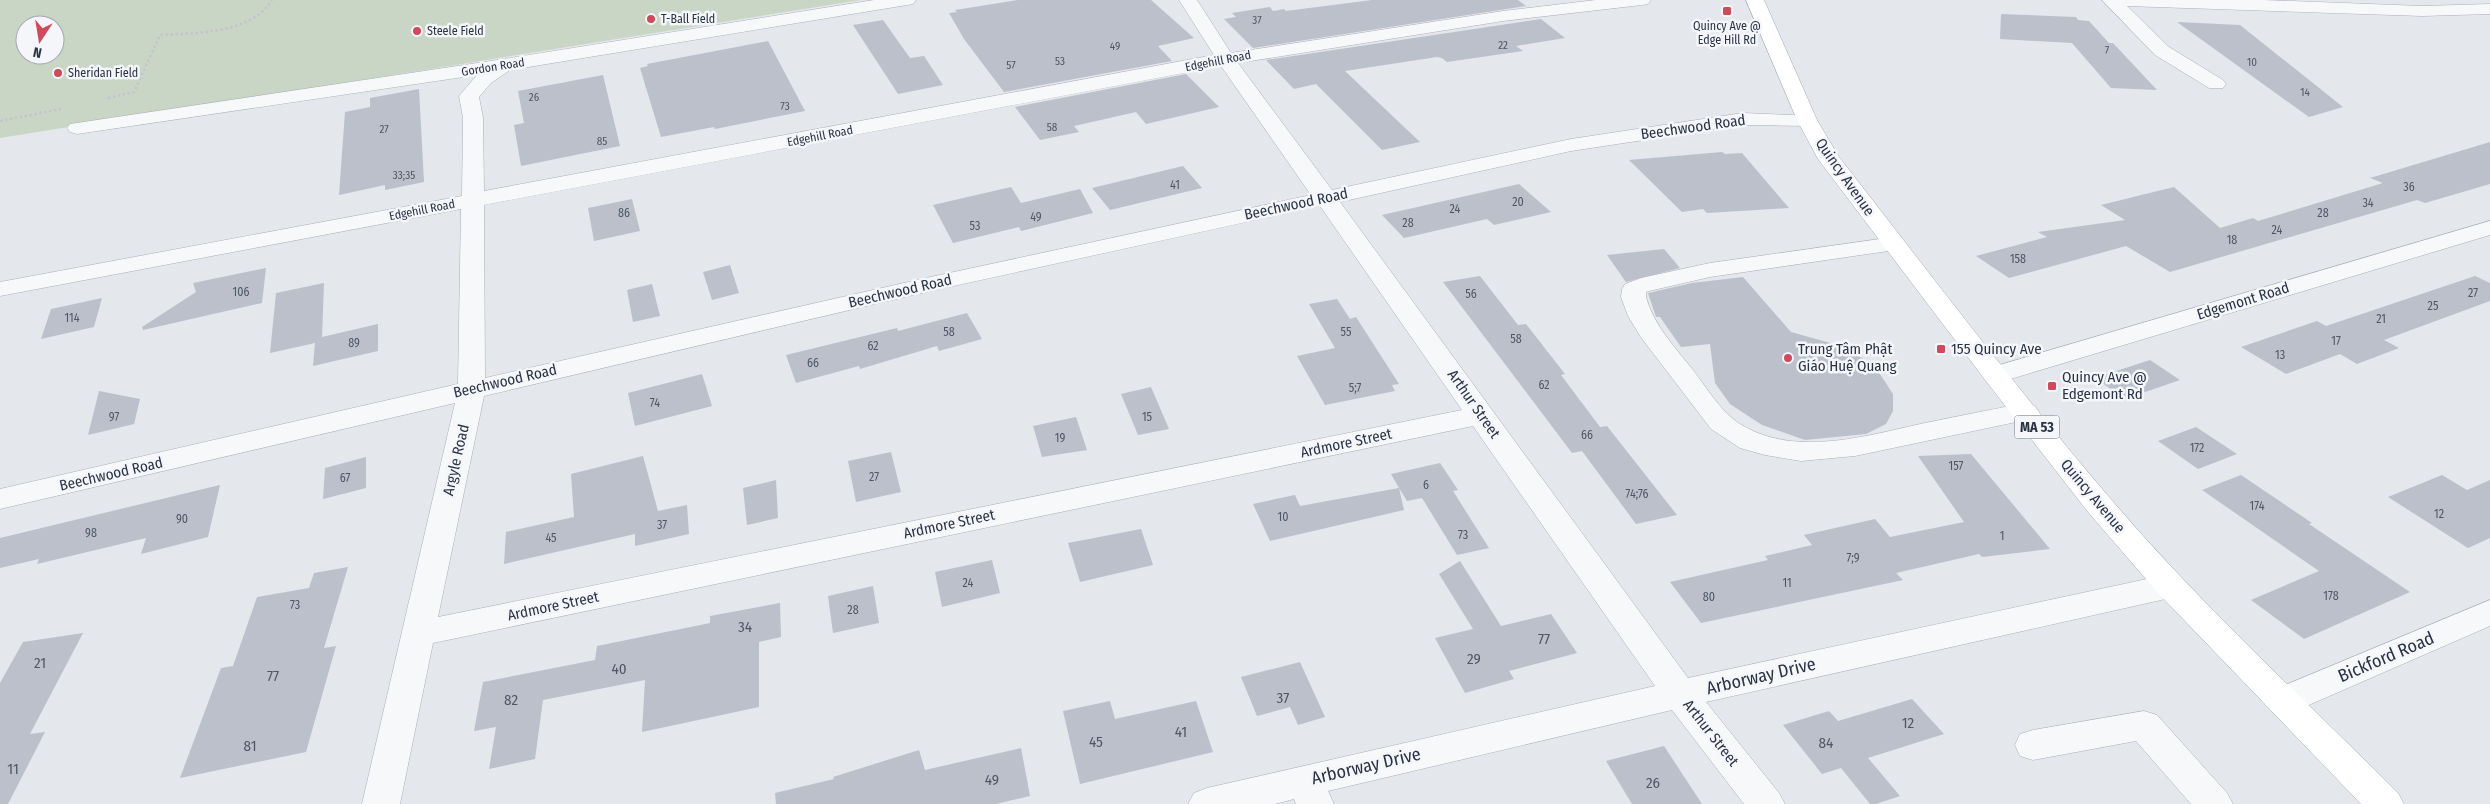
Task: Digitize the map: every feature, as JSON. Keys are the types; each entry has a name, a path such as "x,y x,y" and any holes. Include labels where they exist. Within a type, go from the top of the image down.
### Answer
{"main road":[{"name":"Quincy Avenue","path":"1755,0 1807,120 1837,170 1995,375 2099,505 2170,586 2385,804"}],"street":[{"name":"Gordon Road","path":"77,128 504,65 907,0"},
{"name":"Arthur Street","path":"1188,0 1226,59 1680,694 1766,804"},
{"name":"Edgehill Road","path":"0,289 1226,59 1502,16 1642,0"},
{"path":"2113,0 2315,4 2422,11 2490,10"},
{"path":"2113,0 2162,51 2216,84"},
{"name":"Argyle Road","path":"381,804 472,388 473,200 472,118 469,96 484,79 504,65"},
{"name":"Beechwood Road","path":"0,499 926,284 1570,145 1743,119 1807,120"},
{"name":"Edgemont Road","path":"1995,375 2490,228"},
{"path":"1894,244 1710,270 1641,285 1634,290 1634,305 1662,348 1725,427 1746,440 1781,450 1824,450 1864,445 2025,412"},
{"name":"Ardmore Street","path":"417,634 1482,415"},
{"name":"Arborway Drive","path":"1207,804 1309,792 1680,694 2170,586"},
{"name":"Bickford Road","path":"2283,701 2490,612"},
{"path":"2033,745 2144,725 2214,804"}],"path":[{"path":"107,98 134,92 160,35 183,34 236,24 258,16 270,6 272,0"},
{"path":"0,121 63,108"}],"green space":[{"path":"0,0 861,0 0,138"}],"building":[{"path":"1018,0 1151,0 1194,38 1158,46 1172,61 1004,92 964,39 949,13 957,12 955,10"},
{"path":"1372,0 1518,0 1526,6 1253,48 1224,19 1236,17 1232,13 1270,7 1273,11 1284,9 1286,11"},
{"path":"2001,14 2076,17 2078,20 2089,21 2109,43 2113,43 2157,90 2111,88 2072,43 2000,39"},
{"path":"1541,19 1565,38 1516,46 1523,51 1447,62 1437,57 1345,71 1420,142 1382,150 1316,84 1294,89 1266,60"},
{"path":"883,20 910,58 924,56 943,85 898,94 853,25"},
{"path":"2177,22 2240,25 2343,107 2309,117"},
{"path":"768,41 805,111 715,129 714,127 661,137 640,68 648,66 647,64"},
{"path":"1186,74 1219,107 1146,124 1136,112 1074,126 1079,132 1040,140 1015,107"},
{"path":"603,75 620,146 521,166 514,125 524,123 518,91"},
{"path":"419,89 424,182 385,190 385,185 339,195 345,112 370,107 370,98"},
{"path":"2490,142 2490,184 2425,203 2417,200 2170,272 2126,246 2009,278 1976,256 2047,237 2038,232 2125,220 2101,205 2174,187 2220,228 2253,218 2258,221 2383,183 2370,178"},
{"path":"1722,152 1725,154 1742,153 1789,208 1707,213 1703,209 1682,212 1629,160"},
{"path":"1183,166 1202,188 1110,210 1092,188"},
{"path":"1519,184 1551,212 1494,225 1487,219 1404,238 1382,215"},
{"path":"1011,187 1021,203 1080,189 1093,213 1021,231 1019,227 953,243 933,205"},
{"path":"632,199 640,231 594,241 588,208"},
{"path":"1664,249 1680,268 1626,282 1607,255"},
{"path":"730,265 739,293 712,300 703,272"},
{"path":"266,268 262,303 143,330 142,327 196,292 193,283"},
{"path":"1480,276 1518,325 1526,324 1565,374 1561,375 1600,427 1607,426 1677,515 1636,524 1582,451 1572,453 1443,282"},
{"path":"2475,276 2490,283 2490,301 2384,340 2399,348 2357,364 2340,354 2286,374 2241,347 2317,321 2326,326"},
{"name":"Trung Tâm Phật Giáo Huệ Quang","path":"1743,277 1791,332 1841,346 1864,359 1878,371 1893,394 1893,411 1886,424 1866,434 1805,440 1762,425 1730,404 1715,383 1710,344 1681,347 1660,317 1656,317 1648,293 1692,283"},
{"path":"324,283 322,337 378,324 378,351 313,366 315,343 270,353 276,293"},
{"path":"652,284 660,316 633,322 627,290"},
{"path":"102,298 94,327 41,339 51,309"},
{"path":"1337,299 1350,319 1356,317 1399,384 1392,385 1395,391 1325,405 1297,356 1335,348 1309,304"},
{"path":"967,313 982,339 939,351 937,346 860,369 859,366 796,383 786,355 897,328 898,331"},
{"path":"2150,360 2180,380 2125,399 2095,378"},
{"path":"702,374 712,406 635,426 628,393"},
{"path":"1151,387 1169,429 1138,435 1121,394"},
{"path":"99,391 140,399 134,424 88,435"},
{"path":"1076,417 1087,450 1042,457 1033,426"},
{"path":"2196,427 2237,454 2198,469 2158,441"},
{"path":"891,452 901,492 856,502 848,461"},
{"path":"1971,454 2050,549 1982,557 1979,554 1896,573 1903,580 1701,623 1670,582 1768,560 1765,556 1812,545 1804,535 1875,519 1890,537 1964,522 1918,456"},
{"path":"643,456 658,511 687,505 689,534 635,546 635,534 504,564 506,532 574,517 571,474"},
{"path":"366,457 366,488 323,499 325,468"},
{"path":"1440,463 1458,490 1453,491 1489,548 1457,555 1422,498 1407,501 1391,474"},
{"path":"2241,475 2312,523 2309,524 2410,592 2304,639 2251,600 2319,571 2202,490"},
{"path":"2442,475 2467,490 2490,480 2490,538 2468,548 2388,497"},
{"path":"776,480 778,518 747,525 743,488"},
{"path":"220,485 208,537 141,554 146,538 37,564 39,559 0,568 0,538"},
{"path":"1399,488 1404,510 1270,541 1253,504 1295,495 1300,506"},
{"path":"1141,529 1153,565 1080,582 1068,543"},
{"path":"992,560 1000,593 942,607 935,572"},
{"path":"1460,561 1501,626 1551,614 1577,653 1509,671 1514,679 1465,693 1435,638 1473,629 1439,574"},
{"path":"348,567 324,648 336,646 306,752 180,778 221,668 233,666 257,597 309,588 314,573"},
{"path":"873,586 879,623 833,633 828,596"},
{"path":"780,603 781,637 759,642 759,707 642,732 645,680 543,700 535,759 489,769 496,727 474,731 483,682 595,660 597,646 710,623 710,616"},
{"path":"83,633 30,734 45,732 8,804 0,804 0,683 23,642"},
{"path":"1300,662 1325,717 1298,725 1290,707 1257,716 1241,677"},
{"path":"1912,699 1944,734 1868,758 1900,796 1876,804 1870,804 1841,768 1822,774 1783,725 1829,711 1838,721"},
{"path":"1110,701 1115,719 1196,701 1213,752 1080,784 1063,711"},
{"path":"1664,746 1702,804 1632,804 1606,761"},
{"path":"1021,748 1030,796 996,804 776,804 775,793 834,779 833,777 919,750 925,770"}],"place":[{"name":"Quincy Ave @ Edge Hill Rd","path":"1727,11"},
{"name":"T-Ball Field","path":"651,19"},
{"name":"Steele Field","path":"417,31"},
{"name":"Sheridan Field","path":"58,73"},
{"name":"155 Quincy Ave","path":"1941,349"},
{"name":"Trung Tâm Phật Giáo Huệ Quang","path":"1788,358"},
{"name":"Quincy Ave @ Edgemont Rd","path":"2052,386"}]}
